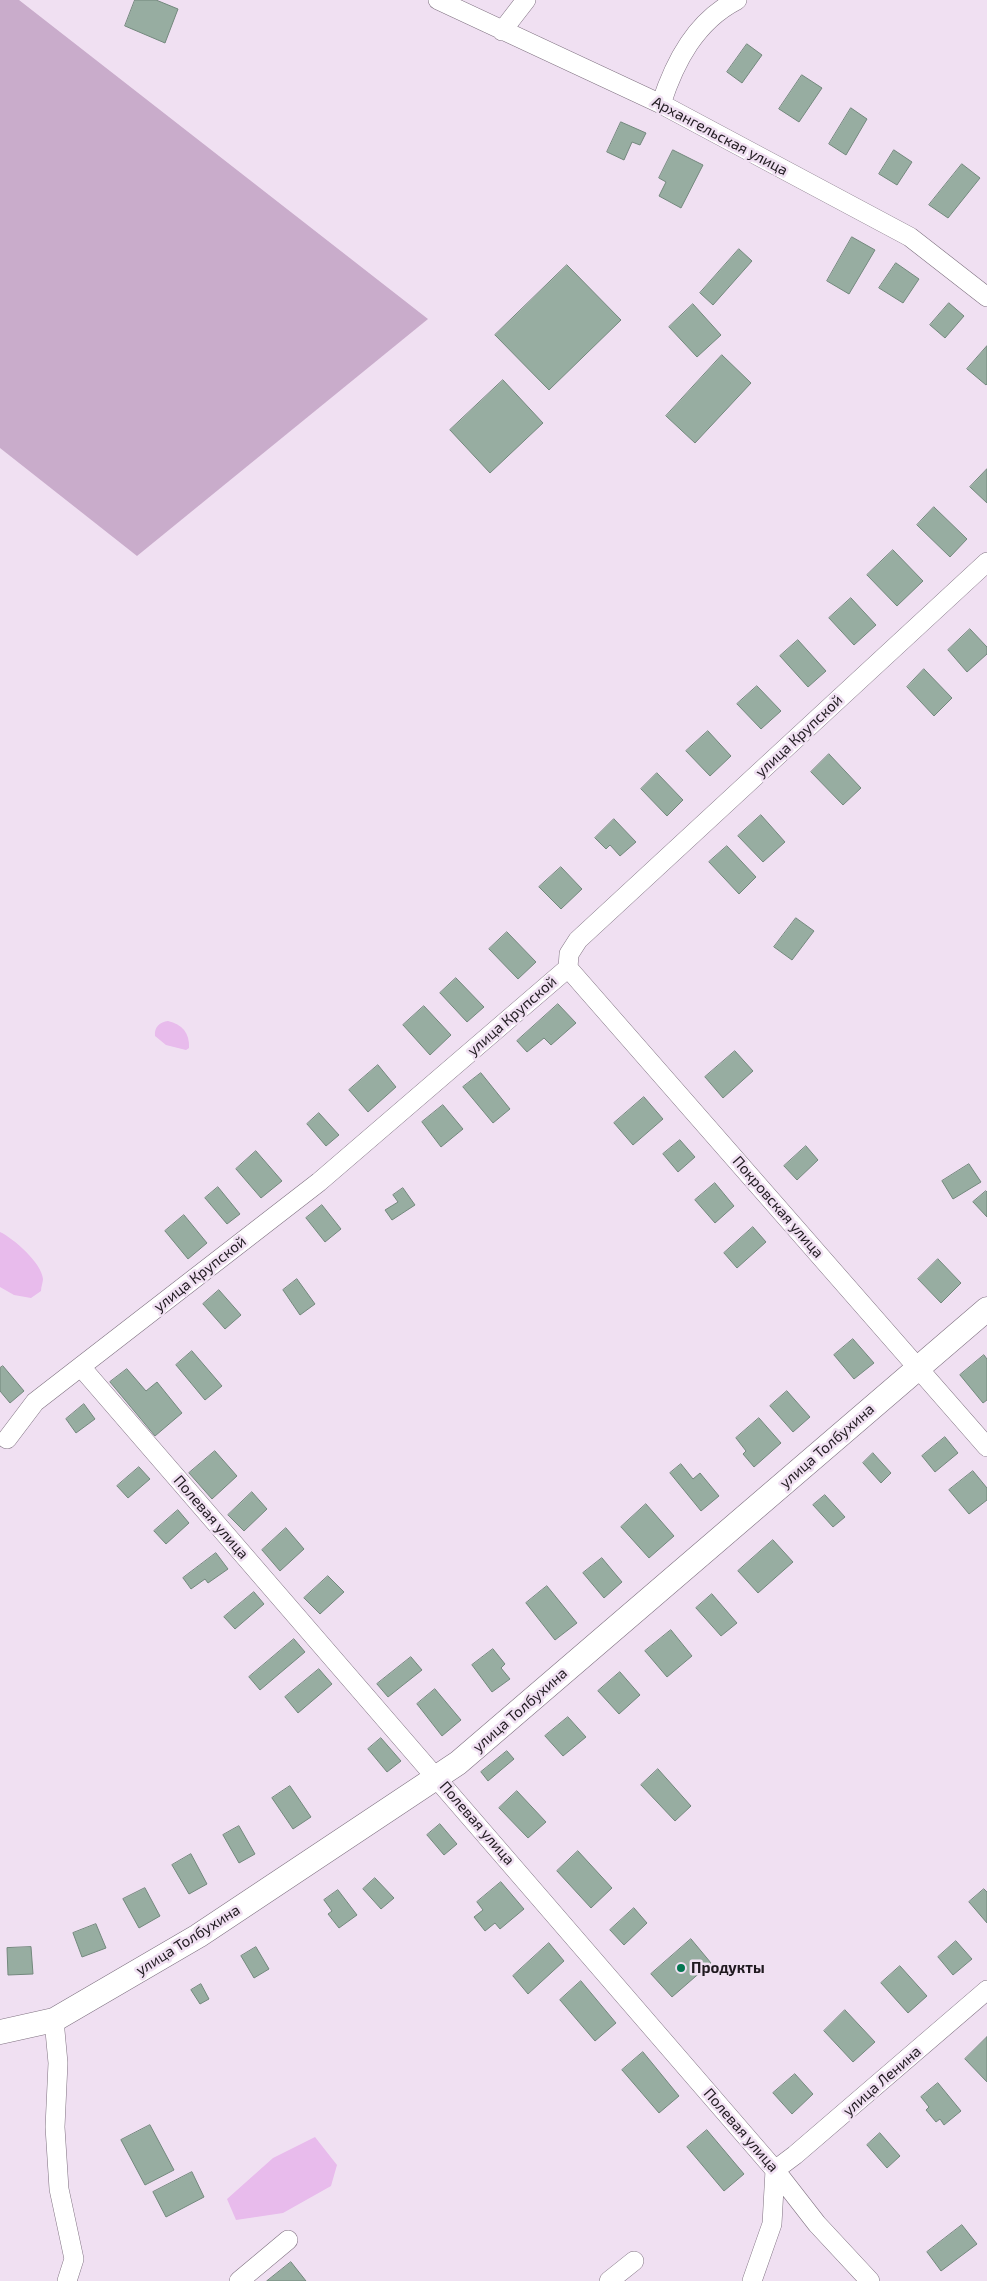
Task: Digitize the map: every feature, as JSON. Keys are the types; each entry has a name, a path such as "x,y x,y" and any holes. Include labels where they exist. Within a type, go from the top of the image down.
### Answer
{"main road":[{"name":"улица Толбухина","path":"0,2032 54,2020 198,1936 458,1763 987,1308"}],"street":[{"name":"Архангельская улица","path":"438,0 661,104 910,237 987,297"},
{"path":"502,31 526,0"},
{"path":"661,104 671,72 691,38 725,6 737,0"},
{"name":"улица Крупской","path":"7,1439 36,1402 319,1182 568,968 569,954 578,940 987,562"},
{"name":"Покровская улица","path":"568,968 987,1447"},
{"name":"Полевая улица","path":"81,1367 776,2170 817,2224 870,2281"},
{"name":"улица Ленина","path":"776,2170 795,2156 987,1990"},
{"path":"54,2020 58,2063 56,2127 59,2189 74,2259 71,2279"},
{"path":"752,2281 772,2224 776,2170"},
{"path":"239,2281 288,2240"},
{"path":"609,2281 634,2261"}],"shaded area":[{"path":"0,0 19,0 428,319 137,556 0,448"},
{"path":"168,1021 177,1024 184,1030 188,1038 189,1048 186,1050 166,1045 155,1036 155,1030 158,1026 162,1022"},
{"path":"0,1232 26,1252 38,1266 43,1279 41,1291 31,1298 14,1295 0,1287"},
{"path":"315,2137 337,2165 331,2186 283,2213 236,2220 227,2199 273,2158"}],"building":[{"path":"135,0 156,0 178,9 165,43 125,26"},
{"path":"747,44 762,55 742,83 727,72"},
{"path":"802,75 822,88 799,122 779,109"},
{"path":"851,108 867,119 846,155 829,144"},
{"path":"621,122 646,133 640,145 632,142 624,160 607,152"},
{"path":"673,150 703,165 681,208 659,196 666,182 659,178"},
{"path":"894,150 912,162 897,185 879,174"},
{"path":"962,164 980,178 948,218 929,205"},
{"path":"852,237 875,250 849,294 827,281"},
{"path":"739,249 752,261 713,305 700,293"},
{"path":"896,263 919,279 903,303 879,288"},
{"path":"567,265 621,320 549,390 495,335"},
{"path":"949,303 964,316 945,338 930,325"},
{"path":"693,304 721,335 697,357 669,327"},
{"path":"987,346 987,384 986,385 967,369"},
{"path":"722,355 751,383 695,443 666,416"},
{"path":"503,380 543,423 490,473 450,430"},
{"path":"987,469 987,503 970,487"},
{"path":"934,507 967,539 950,557 917,525"},
{"path":"893,550 923,581 897,606 867,575"},
{"path":"851,598 876,625 854,645 829,618"},
{"path":"970,629 987,647 987,654 967,672 948,650"},
{"path":"798,640 826,671 808,687 780,656"},
{"path":"924,669 952,698 934,716 907,687"},
{"path":"757,686 781,711 761,729 737,704"},
{"path":"708,731 731,756 710,776 686,751"},
{"path":"829,754 861,788 843,805 811,772"},
{"path":"657,773 683,800 667,816 641,789"},
{"path":"761,815 785,842 763,862 738,836"},
{"path":"614,819 636,842 620,856 610,845 606,849 595,838"},
{"path":"727,846 756,877 739,894 709,862"},
{"path":"561,867 582,889 561,909 539,887"},
{"path":"796,918 814,931 792,960 774,947"},
{"path":"507,932 536,962 518,979 489,949"},
{"path":"456,978 484,1007 467,1022 440,993"},
{"path":"558,1004 576,1023 551,1045 544,1038 527,1052 517,1041"},
{"path":"424,1006 451,1035 430,1055 403,1025"},
{"path":"735,1051 753,1071 723,1098 705,1077"},
{"path":"378,1065 396,1087 368,1112 349,1090"},
{"path":"481,1073 510,1109 493,1123 463,1087"},
{"path":"644,1097 663,1119 633,1145 614,1123"},
{"path":"443,1105 463,1129 441,1147 422,1122"},
{"path":"319,1113 339,1135 326,1146 307,1124"},
{"path":"680,1140 695,1157 678,1172 663,1154"},
{"path":"806,1146 818,1160 797,1180 784,1166"},
{"path":"256,1151 282,1181 261,1198 236,1169"},
{"path":"969,1164 981,1182 953,1199 942,1181"},
{"path":"715,1183 734,1206 715,1223 695,1200"},
{"path":"218,1187 240,1214 227,1224 205,1198"},
{"path":"403,1188 415,1205 392,1220 385,1210 398,1202 393,1195"},
{"path":"987,1192 987,1217 973,1202"},
{"path":"322,1205 341,1229 325,1242 306,1218"},
{"path":"184,1215 207,1243 188,1259 165,1231"},
{"path":"753,1227 766,1242 737,1268 724,1253"},
{"path":"938,1259 961,1283 941,1303 918,1279"},
{"path":"297,1279 315,1304 300,1315 283,1290"},
{"path":"219,1290 241,1315 225,1329 203,1304"},
{"path":"853,1339 874,1363 854,1379 834,1355"},
{"path":"192,1351 222,1386 205,1400 176,1365"},
{"path":"984,1355 987,1359 987,1400 983,1403 960,1375"},
{"path":"3,1366 24,1391 10,1403 0,1391 0,1368"},
{"path":"127,1369 146,1391 157,1382 182,1413 155,1436 110,1382"},
{"path":"787,1391 810,1417 793,1432 770,1406"},
{"path":"84,1404 95,1419 76,1433 66,1419"},
{"path":"759,1418 781,1443 754,1467 743,1454 746,1451 736,1438"},
{"path":"945,1437 958,1453 935,1472 922,1456"},
{"path":"215,1451 237,1476 212,1499 189,1473"},
{"path":"873,1453 891,1473 881,1483 863,1463"},
{"path":"681,1464 693,1479 700,1473 719,1496 701,1511 670,1473"},
{"path":"139,1467 150,1479 128,1498 117,1486"},
{"path":"973,1471 987,1488 987,1500 969,1514 949,1490"},
{"path":"252,1492 267,1509 244,1531 228,1515"},
{"path":"825,1495 845,1517 833,1527 813,1505"},
{"path":"646,1504 674,1536 649,1558 621,1527"},
{"path":"178,1510 189,1523 166,1544 154,1531"},
{"path":"286,1528 304,1549 280,1571 262,1550"},
{"path":"773,1540 793,1562 758,1593 738,1571"},
{"path":"216,1553 228,1569 208,1583 205,1579 191,1589 183,1578"},
{"path":"602,1558 622,1582 604,1598 583,1573"},
{"path":"328,1576 344,1592 320,1614 304,1598"},
{"path":"547,1586 577,1623 555,1640 526,1603"},
{"path":"254,1592 264,1604 235,1629 224,1617"},
{"path":"712,1594 737,1623 721,1636 696,1608"},
{"path":"671,1630 692,1656 667,1677 645,1651"},
{"path":"294,1639 305,1652 260,1690 249,1677"},
{"path":"493,1649 505,1664 501,1668 510,1679 492,1692 472,1665"},
{"path":"411,1657 422,1670 388,1697 377,1684"},
{"path":"319,1669 332,1684 298,1713 285,1697"},
{"path":"620,1672 640,1695 619,1714 598,1691"},
{"path":"435,1689 461,1720 442,1736 417,1704"},
{"path":"568,1717 586,1737 563,1756 545,1736"},
{"path":"381,1738 401,1761 387,1772 368,1749"},
{"path":"507,1751 514,1759 488,1781 481,1772"},
{"path":"658,1769 691,1806 675,1821 641,1785"},
{"path":"290,1786 311,1817 293,1829 272,1798"},
{"path":"517,1791 546,1822 528,1838 499,1808"},
{"path":"440,1824 457,1844 444,1855 427,1835"},
{"path":"239,1826 255,1854 239,1863 223,1835"},
{"path":"578,1851 612,1888 591,1908 557,1871"},
{"path":"191,1854 207,1884 189,1894 172,1865"},
{"path":"375,1878 394,1898 381,1909 363,1889"},
{"path":"501,1882 524,1909 500,1929 495,1923 485,1931 474,1917 483,1910 477,1902"},
{"path":"145,1888 160,1916 139,1928 123,1899"},
{"path":"984,1889 987,1892 987,1923 969,1902"},
{"path":"338,1890 357,1915 339,1928 328,1914 332,1911 324,1900"},
{"path":"634,1908 647,1923 624,1945 610,1930"},
{"path":"96,1924 106,1948 82,1957 73,1933"},
{"name":"Продукты","path":"691,1939 711,1963 672,1997 651,1974"},
{"path":"956,1941 972,1959 953,1975 938,1957"},
{"path":"549,1943 564,1961 528,1994 513,1976"},
{"path":"31,1947 33,1974 8,1975 7,1948"},
{"path":"256,1947 269,1969 254,1978 241,1956"},
{"path":"900,1966 927,1996 908,2013 881,1983"},
{"path":"581,1981 616,2023 595,2041 560,2000"},
{"path":"201,1984 209,1999 200,2004 191,1990"},
{"path":"845,2010 875,2042 853,2062 824,2031"},
{"path":"987,2037 987,2082 965,2059"},
{"path":"643,2052 679,2096 659,2113 622,2070"},
{"path":"795,2074 813,2094 792,2114 773,2093"},
{"path":"938,2083 961,2111 944,2125 940,2119 936,2122 926,2110 929,2107 921,2097"},
{"path":"150,2125 174,2170 145,2185 121,2140"},
{"path":"707,2130 744,2174 724,2191 687,2147"},
{"path":"880,2133 900,2156 887,2168 867,2145"},
{"path":"192,2172 204,2197 166,2217 153,2192"},
{"path":"962,2225 977,2244 941,2271 927,2252"},
{"path":"291,2262 306,2281 267,2281"}],"place":[{"name":"Продукты","path":"681,1968"}]}
